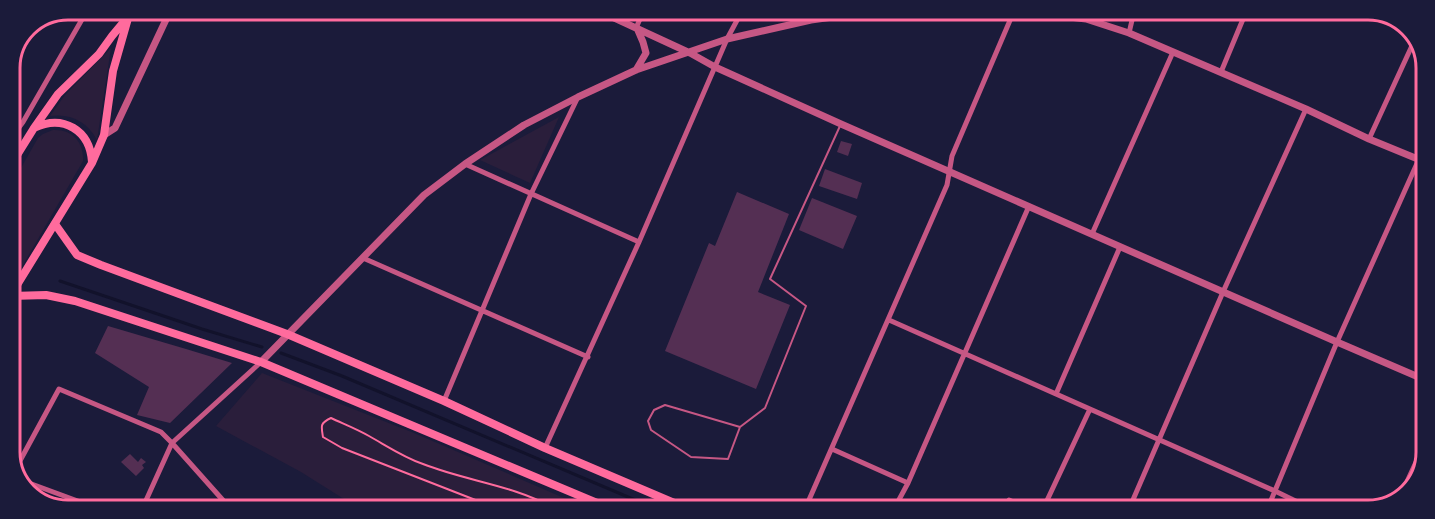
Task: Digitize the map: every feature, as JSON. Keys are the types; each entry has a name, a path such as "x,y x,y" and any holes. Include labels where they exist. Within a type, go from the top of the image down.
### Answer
{"main road":[{"path":"20,150 58,94 99,54 125,20"},
{"path":"20,280 92,163 104,135 113,70 129,20"},
{"path":"34,128 47,123 55,123 75,129 86,140 92,155 92,163"},
{"path":"54,224 77,255 287,334 668,500"},
{"path":"20,296 46,294 75,301 261,362 590,500"}],"street":[{"path":"20,127 82,20"},
{"path":"104,135 115,128 166,20"},
{"path":"619,20 841,124 1416,376"},
{"path":"636,28 640,20"},
{"path":"545,448 588,357 737,20"},
{"path":"146,500 172,442 261,362 424,195 465,164 524,125 636,70 727,39 811,20"},
{"path":"809,500 947,185 952,156 1010,20"},
{"path":"1089,20 1129,33 1415,158"},
{"path":"1129,33 1132,20"},
{"path":"1221,72 1243,20"},
{"path":"636,28 646,53 636,70"},
{"path":"1369,139 1411,47"},
{"path":"1092,234 1173,52"},
{"path":"444,401 531,194 578,97"},
{"path":"1133,500 1222,292 1306,110"},
{"path":"465,164 639,243"},
{"path":"1271,500 1337,342 1415,175"},
{"path":"899,500 909,483 1029,206"},
{"path":"1056,394 1120,247"},
{"path":"363,258 588,357"},
{"path":"889,320 1293,500"},
{"path":"21,460 59,389 161,432 223,500"},
{"path":"1047,500 1090,409"},
{"path":"832,449 909,483"},
{"path":"32,484 74,500"}],"lane":[{"path":"740,427 665,405 654,410 648,421 651,430 690,457 728,459 740,427 765,408 806,306 770,279 841,124"}],"path":[{"path":"475,500 342,448 323,437 321,427 324,421 331,418 422,464 454,475 507,488 535,500"}],"shaded area":[{"path":"111,48 97,140 83,123 71,117 50,116 65,95"},
{"path":"559,117 530,183 480,160"},
{"path":"60,130 71,134 79,143 83,161 20,270 20,170 38,138 43,134"},
{"path":"262,373 414,433 569,500 344,499 301,472 216,426"}],"building":[{"path":"841,141 852,144 848,156 837,152"},
{"path":"825,169 862,183 857,199 819,186"},
{"path":"737,192 789,214 758,292 790,305 756,389 665,351 709,243 715,246"},
{"path":"812,198 857,216 843,249 799,230"},
{"path":"108,326 232,363 170,423 137,415 149,387 95,353"},
{"path":"130,454 138,462 141,458 146,462 142,465 144,468 136,476 121,462"}],"waterway":[{"path":"60,281 262,347"},
{"path":"281,353 342,376 635,500"}]}
